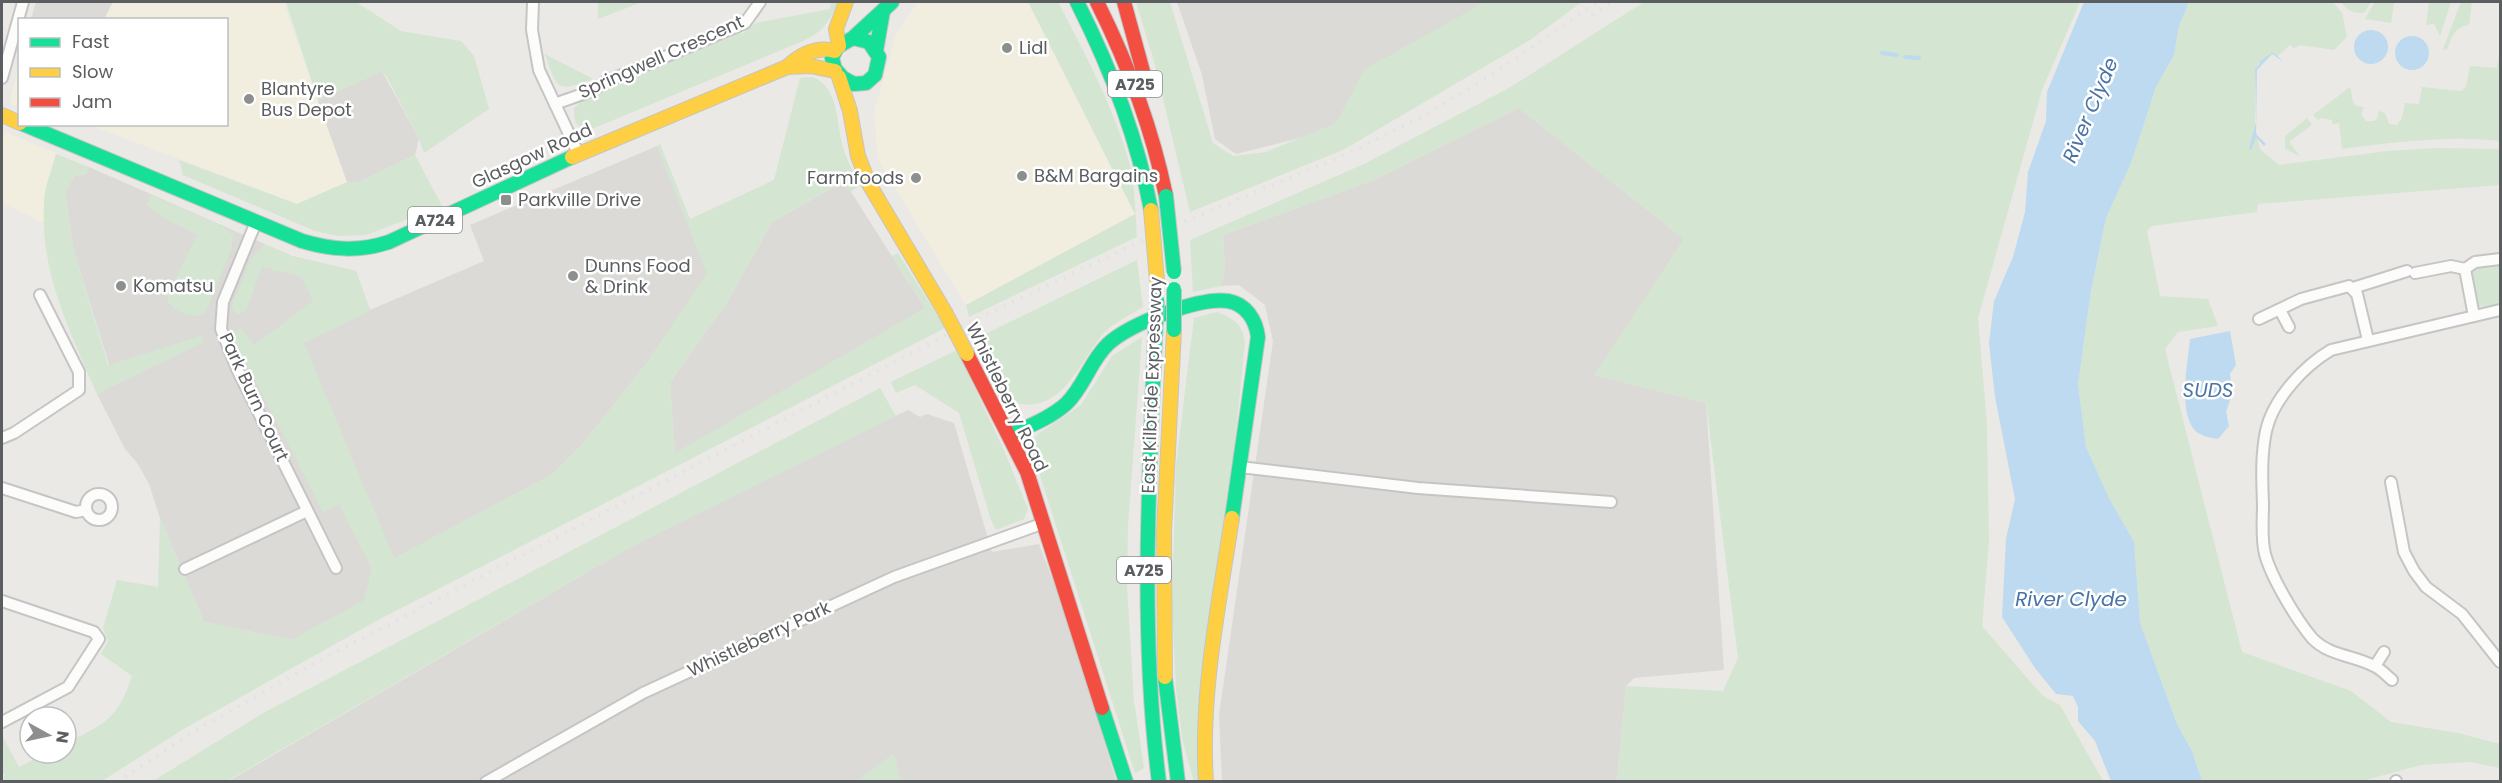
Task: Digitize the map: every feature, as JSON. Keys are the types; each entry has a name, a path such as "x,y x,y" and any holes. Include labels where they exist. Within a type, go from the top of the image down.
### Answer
{"main road":[{"path":"837,74 833,61 837,48 836,25 846,2"},
{"name":"East Kilbride Expressway","path":"1077,2 1124,104 1138,150 1150,210 1157,300 1144,582 1148,693 1159,782"},
{"name":"East Kilbride Expressway","path":"1097,2 1136,86 1161,171 1174,272 1174,330 1164,528 1163,614 1166,689 1178,782"},
{"name":"A725","path":"1124,2 1158,122 1161,171"},
{"name":"A724","path":"787,67 794,60 824,48 837,48 853,38 888,7"},
{"name":"A724","path":"787,67 810,66 837,74 851,84 864,83 875,73 878,66 876,51 888,7"},
{"path":"853,38 864,40 876,51"},
{"name":"Glasgow Road","path":"26,126 318,247 347,250 369,248 389,242 578,153 787,67"},
{"name":"Whistleberry Road","path":"837,74 850,111 856,149 869,184 945,312 1027,472 1126,782"},
{"path":"850,111 864,83"},
{"name":"Glasgow Road","path":"2,115 18,123"},
{"path":"1010,435 1049,416 1065,404 1072,397 1102,349 1124,332 1182,310 1211,302 1227,301 1244,308 1251,315 1259,339 1206,694 1203,739 1206,782"}],"street":[{"path":"19,18 23,2"},
{"path":"533,2 533,48 538,70 578,153"},
{"name":"Springwell Crescent","path":"555,104 600,88 603,83 745,23 760,2"},
{"path":"2,78 18,20"},
{"name":"Park Burn Court","path":"256,222 223,302 221,329 237,369 336,568"},
{"path":"2259,319 2322,292 2349,286 2353,288 2411,272 2451,266 2465,269 2475,262 2500,260"},
{"path":"2465,269 2474,316"},
{"path":"2353,288 2357,294 2368,340"},
{"path":"2,438 14,433 79,390 79,372 40,295"},
{"path":"2280,310 2289,327"},
{"path":"2392,680 2375,666 2332,652 2322,646 2312,637 2283,593 2264,552 2262,468 2266,429 2279,401 2312,361 2331,350 2500,310"},
{"path":"1240,466 1418,488 1611,502"},
{"path":"2391,482 2404,552 2414,571 2426,587 2462,614 2500,662"},
{"path":"2,488 76,512 86,510"},
{"path":"185,569 307,511"},
{"name":"Whistleberry Park","path":"486,782 630,699 894,577 1044,523"},
{"path":"2,601 94,632 99,639 98,644 68,687 2,722"},
{"path":"2375,666 2384,652"}],"shaded area":[{"path":"36,2 113,2 105,18 31,18"},
{"path":"113,2 283,2 347,182 297,204 93,126 228,126 228,18 105,18"},
{"path":"918,2 1029,2 1136,215 966,305 878,160 874,113 896,34"},
{"path":"1177,2 1559,2 1339,128 1236,154 1215,139 1202,75"},
{"path":"18,68 18,108 12,105 11,97"},
{"path":"382,71 419,139 415,155 359,182 347,182 318,101"},
{"path":"1519,108 1684,239 1595,375 1706,403 1724,670 1634,678 1626,686 1617,781 1222,781 1219,715 1273,341 1265,305 1239,285 1221,286 1225,267 1223,235 1374,180"},
{"path":"2,131 56,153 44,202 44,223 2,203"},
{"path":"657,146 708,273 646,364 581,446 553,474 393,559 364,601 292,640 204,622 160,518 149,484 138,464 125,449 97,394 115,384 73,248 65,191 74,176 86,174 89,167 292,256 356,271 370,310 484,261 470,225"},
{"path":"844,181 925,308 675,454 670,382 726,304 772,222"},
{"path":"908,410 920,417 927,414 954,423 992,552 1039,544 1073,633 1116,781 900,781 894,754 856,782 227,782 627,549 760,481"}],"green space":[{"path":"286,2 356,2 401,31 461,41 474,56 489,109 424,153 419,139 382,71 318,101"},
{"path":"598,2 642,2 598,19"},
{"path":"831,2 838,2 829,20 821,30 803,41 592,129 582,129 575,122 574,108 589,95 731,37 740,31 742,34 756,23 830,9"},
{"path":"1028,2 1058,2 1097,78 1128,158 1133,187 1137,237 969,317 966,305 1135,214"},
{"path":"1136,2 1170,2 1213,143 1233,156 1266,152 1336,123 1365,69 1485,2 1582,2 1530,40 1343,150 1190,212 1155,65"},
{"path":"1644,2 2080,2 2042,90 1978,318 1987,426 1989,541 1982,626 2043,696 2060,705 2103,781 1617,781 1626,686 1723,691 1738,658 1706,403 1595,375 1684,239 1519,108 1374,180 1223,235 1225,267 1221,286 1193,292 1190,240 1364,164 1509,88"},
{"path":"2189,2 2333,2 2342,13 2347,37 2334,50 2300,45 2294,48 2290,45 2278,56 2274,53 2259,62 2260,64 2255,69 2255,126 2260,149 2279,165 2388,151 2437,148 2500,149 2500,185 2258,204 2257,212 2152,226 2147,231 2160,296 2208,299 2218,326 2178,332 2165,349 2242,652 2351,691 2391,722 2458,733 2500,744 2500,768 2470,762 2421,765 2362,781 2202,781 2192,751 2177,724 2140,623 2134,542 2109,498 2086,447 2078,384 2091,291 2106,218 2131,163 2156,87 2174,55 2179,26"},
{"path":"2341,2 2371,2 2364,13 2357,13 2346,8"},
{"path":"2375,2 2394,2 2391,23 2365,19"},
{"path":"2429,2 2451,2 2440,36 2434,24 2426,25"},
{"path":"2461,2 2472,2 2469,25 2457,30 2447,50 2443,49"},
{"path":"2500,46 2500,141 2441,139 2342,149 2339,123 2333,124 2332,120 2321,118 2318,120 2313,115 2350,87 2354,103 2359,107 2364,107 2361,114 2366,121 2377,119 2379,111 2385,113 2389,124 2397,125 2402,118 2405,103 2419,104 2422,87 2461,91 2466,87 2470,66 2497,68"},
{"path":"545,54 593,79 572,86 560,85 552,75"},
{"path":"812,77 828,89 836,108 844,151 861,185 850,192 843,181 772,222 726,304 670,382 675,453 925,308 892,256 898,253 945,328 378,620 182,730 102,781 2,781 5,775 2,772 2,736 19,767 23,765 78,765 78,737 101,725 121,702 132,676 101,654 108,641 103,628 117,580 158,587 160,518 204,622 291,640 364,600 372,569 339,505 323,512 233,337 234,333 241,328 254,345 313,301 302,277 262,267 246,310 238,315 233,310 232,305 251,259 264,244 292,256 356,271 370,311 304,343 394,558 553,474 581,446 646,364 707,274 657,146 660,144 690,219 774,180 800,78"},
{"path":"2307,118 2312,125 2289,142 2300,156 2285,149 2285,136"},
{"path":"56,154 89,167 86,174 74,176 65,191 73,248 108,365 201,336 204,342 97,394 67,324 47,254 44,198"},
{"path":"415,155 442,206 366,235 338,236 315,231 183,175 179,160 297,204 347,182 359,182"},
{"path":"151,195 224,227 233,235 231,250 208,307 202,314 191,316 180,312 171,305 167,296 197,235 167,220 146,205"},
{"path":"1137,260 1143,307 1121,320 1101,336 1066,386 1055,395 1043,402 1029,404 1013,402 986,363 987,345 983,335"},
{"path":"2500,265 2500,305 2484,307 2479,305 2474,298 2469,276 2478,267"},
{"path":"1217,312 1237,323 1242,330 1245,342 1201,781 1194,782 1182,738 1176,688 1172,606 1176,465 1194,318"},
{"path":"1142,337 1128,526 1127,586 1134,701 1144,768 1135,773 1031,447 1032,440 1038,434 1081,405 1112,356"},
{"path":"957,350 1003,448 1028,509 1024,519 996,530 990,517 959,413 915,385 896,393 891,382"},
{"path":"880,388 896,416 627,549 227,781 153,781 265,712"},
{"path":"894,753 900,781 856,781"}],"water":[{"name":"River Clyde","path":"2084,2 2189,2 2179,26 2174,55 2156,87 2131,163 2106,218 2091,291 2078,384 2086,447 2109,498 2134,542 2140,623 2177,724 2192,751 2202,781 2111,781 2095,741 2078,721 2078,707 2073,696 2056,694 2035,668 2002,617 2006,539 2015,499 1995,397 1989,343 1994,301 2013,257 2025,212 2028,172 2046,121 2047,92"},
{"path":"2371,30 2383,35 2388,47 2383,59 2371,64 2359,59 2354,47 2359,35"},
{"path":"2412,36 2424,41 2429,53 2424,65 2412,70 2400,65 2395,53 2400,41"},
{"path":"2272,53 2284,62 2272,54 2257,70 2256,134 2266,144 2264,146 2256,137 2251,150 2249,149 2256,122 2255,69 2260,64 2259,62"},
{"name":"SUDS","path":"2230,331 2236,365 2230,374 2232,394 2226,412 2229,426 2218,439 2206,437 2193,427 2188,417 2185,390 2190,339"}],"waterway":[{"path":"1882,53 1897,55"},
{"path":"1905,57 1919,58"}],"railway":[{"path":"117,782 186,736 315,663 977,319 1157,233 1338,158 1426,115 1508,64 1597,2"},
{"path":"1592,15 1612,2"}],"traffic: fast":[{"path":"853,38 869,42 879,57 875,75 866,83 854,84 843,78 835,69 832,58 837,47 853,38 892,2"},
{"path":"1077,2 1122,103 1151,210"},
{"path":"876,51 883,11"},
{"path":"28,126 302,241 346,249 389,242 572,157"},
{"path":"1166,196 1174,272"},
{"path":"1174,289 1174,330"},
{"path":"1154,359 1157,300"},
{"path":"1010,435 1046,418 1066,404 1078,390 1102,351 1118,336 1165,314 1200,303 1215,301 1234,303 1249,314 1258,337 1232,518"},
{"path":"1154,359 1148,518 1148,624 1153,729 1159,782"},
{"path":"1165,677 1178,782"},
{"path":"1102,708 1126,782"}],"traffic: slow":[{"path":"839,46 836,29 846,2"},
{"path":"788,66 798,58 816,50 835,51"},
{"path":"572,157 787,67 810,66 835,71"},
{"path":"839,77 850,111 858,156 869,184 945,312"},
{"path":"2,115 18,122"},
{"path":"1151,210 1157,281"},
{"path":"945,312 967,354"},
{"path":"1165,677 1164,532 1174,330"},
{"path":"1206,782 1208,682 1232,518"}],"traffic: jam":[{"path":"1097,2 1138,97 1154,146 1166,196"},
{"path":"1124,2 1147,86"},
{"path":"967,354 1027,472 1102,708"}],"place":[{"name":"Lidl","path":"1007,48"},
{"name":"Blantyre Bus Depot","path":"249,99"},
{"name":"B&M Bargains","path":"1022,176"},
{"name":"Farmfoods","path":"916,178"},
{"name":"Parkville Drive","path":"506,200"},
{"name":"Dunns Food & Drink","path":"573,276"},
{"name":"Komatsu","path":"121,286"}]}
